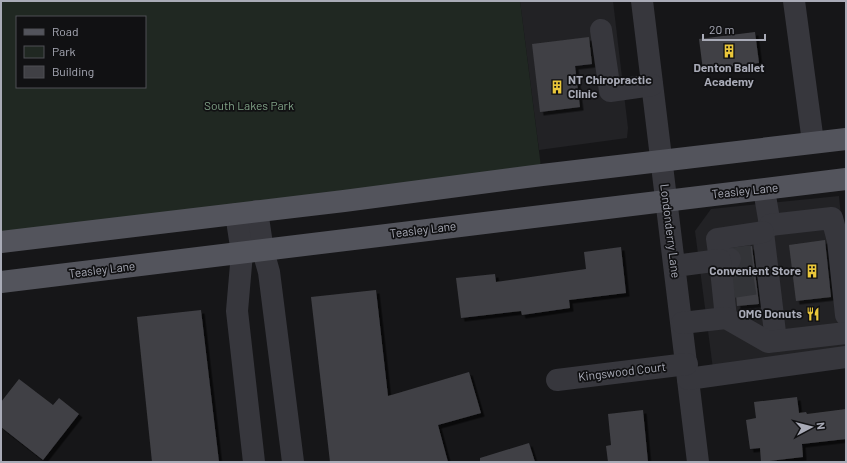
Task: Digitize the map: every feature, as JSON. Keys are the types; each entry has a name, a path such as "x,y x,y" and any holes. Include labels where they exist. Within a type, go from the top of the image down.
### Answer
{"main road":[{"path":"1,242 813,142 846,140"},
{"name":"Teasley Lane","path":"1,282 846,179"}],"street":[{"name":"Londonderry Lane","path":"642,1 698,462"},
{"path":"794,1 813,142"},
{"path":"601,30 610,91 652,85"},
{"path":"764,190 766,229 760,255 763,282 776,341"},
{"path":"247,212 252,252 237,312 254,462"},
{"path":"726,318 728,287 725,259 717,239 832,218 838,242 846,315"},
{"path":"252,252 269,272 293,462"},
{"path":"675,266 725,259"},
{"path":"682,323 726,318 768,342 846,333"},
{"name":"Kingswood Court","path":"557,380 688,372 846,357"}],"shaded area":[{"path":"520,1 613,1 628,128 627,138 539,150"},
{"path":"839,196 846,264 846,348 713,369 695,231 711,209"}],"green space":[{"name":"South Lakes Park","path":"1,1 520,1 542,175 1,242"}],"building":[{"name":"Denton Ballet Academy","path":"755,32 759,63 703,70 699,39"},
{"name":"NT Chiropractic Clinic","path":"589,37 592,64 575,66 580,107 540,112 532,44"},
{"name":"Convenient Store","path":"825,240 831,297 796,301 789,245"},
{"path":"752,246 759,304 737,306 734,271 738,269 742,258 737,249"},
{"path":"621,247 626,293 569,300 570,308 522,315 521,311 461,318 456,278 495,274 496,282 586,269 584,252"},
{"path":"376,290 388,396 469,372 481,413 438,425 448,462 330,462 311,297"},
{"path":"201,310 219,462 152,462 137,317"},
{"path":"19,379 53,405 59,398 79,414 43,460 1,427 1,402"},
{"path":"797,397 799,413 806,412 807,414 846,409 846,439 802,444 803,457 761,462 760,448 750,449 746,420 756,418 754,402"},
{"path":"643,410 648,462 608,462 606,446 611,445 608,414"},
{"path":"529,443 535,462 480,462 480,458"}],"tunnel":[{"path":"730,259 754,256"},
{"path":"733,287 758,283"}],"place":[{"name":"Denton Ballet Academy","path":"729,51"},
{"name":"NT Chiropractic Clinic","path":"557,87"},
{"name":"Convenient Store","path":"812,271"},
{"name":"OMG Donuts","path":"813,314"}]}
